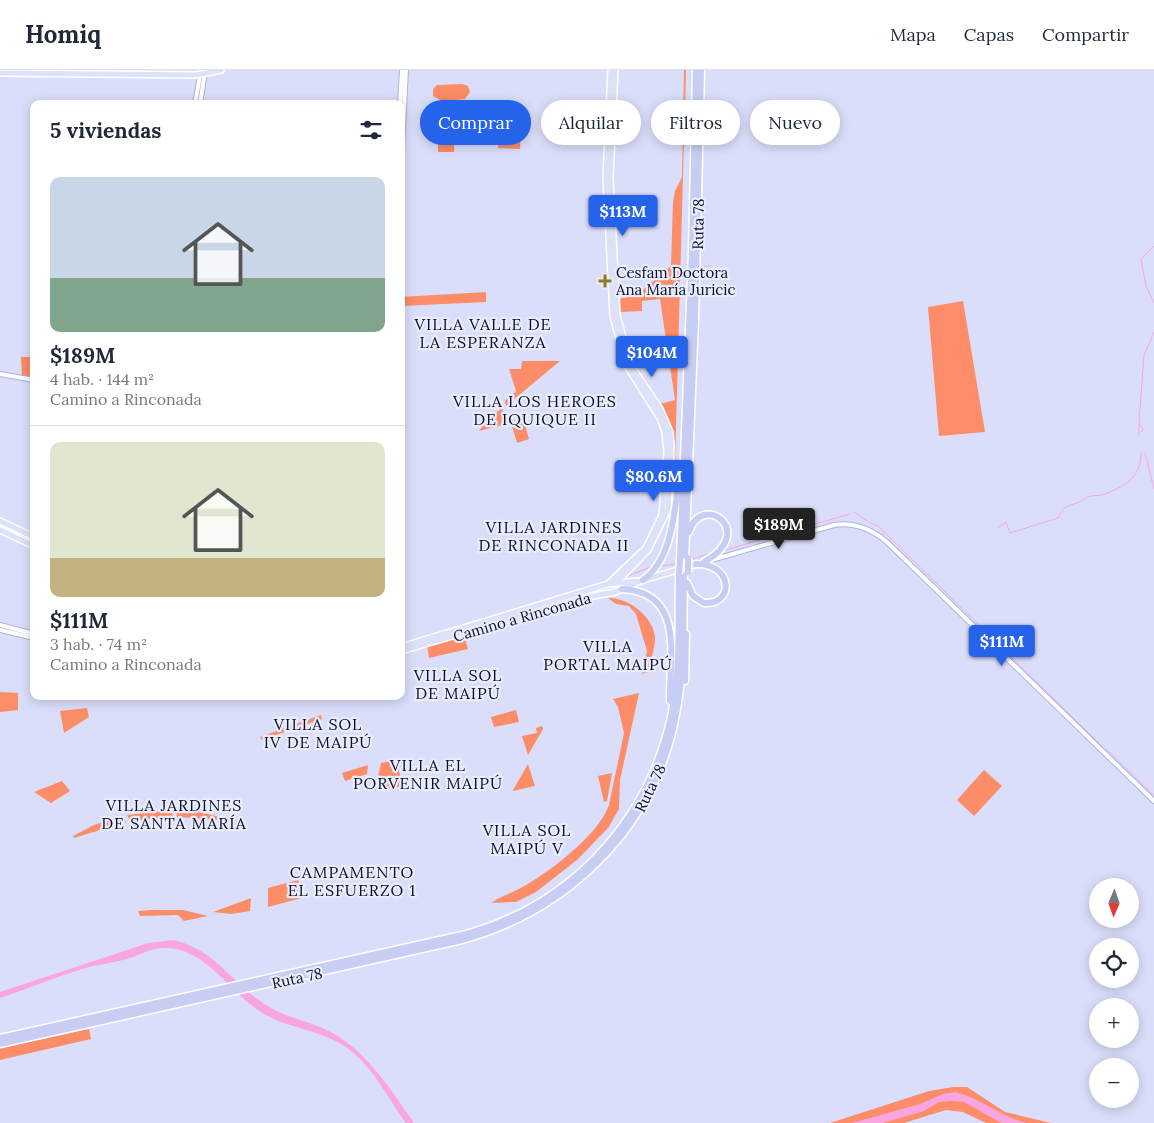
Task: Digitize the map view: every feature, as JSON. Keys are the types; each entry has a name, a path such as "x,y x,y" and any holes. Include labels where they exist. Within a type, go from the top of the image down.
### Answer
{"highway":[{"name":"Ruta 78","path":"684,559 685,441 696,70"},
{"name":"Ruta 78","path":"684,559 697,261 701,70"},
{"path":"642,580 653,570 672,529 685,441"},
{"path":"689,452 689,532 684,559 684,573 693,596 704,603 717,600 725,591 725,579 720,570 700,563"},
{"path":"689,532 694,521 706,514 717,516 726,524 728,533 725,544 717,554 700,563"},
{"name":"Ruta 78","path":"247,986 470,933 502,922 540,902 588,866 626,822 654,772 669,724 676,677 684,573"},
{"name":"Ruta 78","path":"0,1038 462,940 504,926 543,907 588,873 625,832 652,788 670,740 680,689 684,573"},
{"path":"670,740 679,716 685,681 687,583"},
{"path":"620,590 636,591 649,596 663,609 668,618 671,636 669,724"},
{"name":"Ruta 78","path":"0,1044 227,990"}],"main road":[{"path":"0,72 202,72 221,70"},
{"path":"611,70 606,178 614,321 627,367 662,422 667,450 662,515 644,550 608,584 608,589 611,593"},
{"path":"615,70 610,178 618,319 630,363 664,416 671,446 667,515 648,550 624,578"},
{"path":"0,521 30,535"},
{"path":"0,530 30,544"},
{"name":"Camino a Rinconada","path":"405,650 582,598 611,593 642,580 700,563"},
{"name":"Camino a Rinconada","path":"405,646 617,582 624,578 642,580"},
{"path":"617,582 620,590"}],"street":[{"path":"400,100 402,70"},
{"path":"404,100 406,70"},
{"path":"196,100 202,72"},
{"path":"200,100 202,72"},
{"path":"0,374 30,379"},
{"name":"Camino a Rinconada","path":"700,563 830,526 850,524 869,529 888,543 1154,800"},
{"path":"0,625 30,633"},
{"path":"0,630 30,637"}],"shaded area":[{"path":"684,70 686,70 685,100 683,100"},
{"path":"462,84 468,86 470,92 465,99 440,100 433,96 433,89 437,85"},
{"path":"438,145 454,145 454,152 438,152"},
{"path":"498,145 520,145 520,149 498,148"},
{"path":"684,145 675,462 672,429 660,404 675,400 660,299 642,301 642,311 620,312 618,299 637,295 671,266 673,202 675,191 682,177"},
{"path":"486,292 486,302 405,306 405,297"},
{"path":"963,301 985,432 939,436 928,307"},
{"path":"21,357 30,357 30,377 22,376"},
{"path":"522,361 560,361 506,406 505,401 516,391 509,369 521,369"},
{"path":"502,408 506,424 479,431 486,421"},
{"path":"524,422 529,439 517,443 512,426"},
{"path":"608,598 624,601 639,610 654,630 655,638 648,672 642,674 647,651 636,614 629,606 616,604"},
{"path":"464,635 468,649 429,658 427,645"},
{"path":"0,692 18,693 18,710 0,712"},
{"path":"639,693 620,780 619,809 608,828 577,860 536,892 516,902 491,903 526,885 561,861 585,839 604,816 609,805 624,733 618,707 613,699"},
{"path":"87,708 89,717 64,733 60,711"},
{"path":"516,710 519,722 494,727 491,717"},
{"path":"321,715 322,719 262,740 260,737"},
{"path":"542,726 543,729 528,755 522,736 537,733 536,728"},
{"path":"396,760 403,786 375,791 381,763"},
{"path":"528,764 535,786 513,791 513,790"},
{"path":"368,765 367,774 345,781 342,773"},
{"path":"984,770 1002,786 974,816 957,800"},
{"path":"612,773 607,801 604,802 598,776"},
{"path":"62,781 70,791 51,803 34,792"},
{"path":"172,810 173,817 130,821 127,815"},
{"path":"176,810 199,812 237,821 177,817"},
{"path":"123,816 126,822 74,838 73,836 94,825"},
{"path":"298,880 302,898 268,907 268,888"},
{"path":"251,898 250,911 231,914 213,912"},
{"path":"183,910 208,916 184,921 178,915 140,916 138,911"},
{"path":"174,940 189,945 213,959 254,997 266,1005 281,1013 329,1031 343,1039 377,1072 414,1123 406,1123 374,1076 351,1051 340,1043 266,1015 245,1000 204,962 180,950 161,948 151,950 127,959 81,969 0,998 0,992 148,943"},
{"path":"89,1029 91,1039 0,1060 0,1048"},
{"path":"967,1087 1005,1112 1051,1123 986,1123 963,1112 946,1110 904,1123 830,1123 929,1091"},
{"path":"955,1092 1027,1123 1001,1123 964,1102 951,1101 939,1102 924,1111 883,1123 852,1123 920,1104 943,1094"}],"waterway":[{"path":"1154,246 1141,259 1146,286 1154,303"},
{"path":"702,266 710,266"},
{"path":"668,274 687,268"},
{"path":"1141,432 1143,430 1139,422 1144,355 1154,332"},
{"path":"1139,425 1139,436"},
{"path":"997,528 1006,522 1010,533 1058,518 1068,506 1087,497 1102,495 1117,489 1134,475 1138,469 1141,453"},
{"path":"1145,453 1154,489"},
{"path":"854,512 867,521"},
{"path":"722,551 850,514"},
{"path":"870,523 878,526 998,644"},
{"path":"690,560 714,552"},
{"path":"661,566 676,564"},
{"path":"628,576 653,566"},
{"path":"1001,647 1102,746"},
{"path":"1106,749 1154,795"}],"place":[{"name":"Cesfam Doctora Ana María Juricic","path":"605,281"}],"district":[{"name":"VILLA VALLE DE LA ESPERANZA","path":"483,333"},
{"name":"VILLA LOS HEROES DE IQUIQUE II","path":"535,410"},
{"name":"VILLA JARDINES DE RINCONADA II","path":"554,536"},
{"name":"VILLA PORTAL MAIPÚ","path":"608,655"},
{"name":"VILLA SOL DE MAIPÚ","path":"458,684"},
{"name":"VILLA SOL IV DE MAIPÚ","path":"318,733"},
{"name":"VILLA EL PORVENIR MAIPÚ","path":"428,774"},
{"name":"VILLA JARDINES DE SANTA MARÍA","path":"174,814"},
{"name":"VILLA SOL MAIPÚ V","path":"527,839"},
{"name":"CAMPAMENTO EL ESFUERZO 1","path":"352,881"}]}
